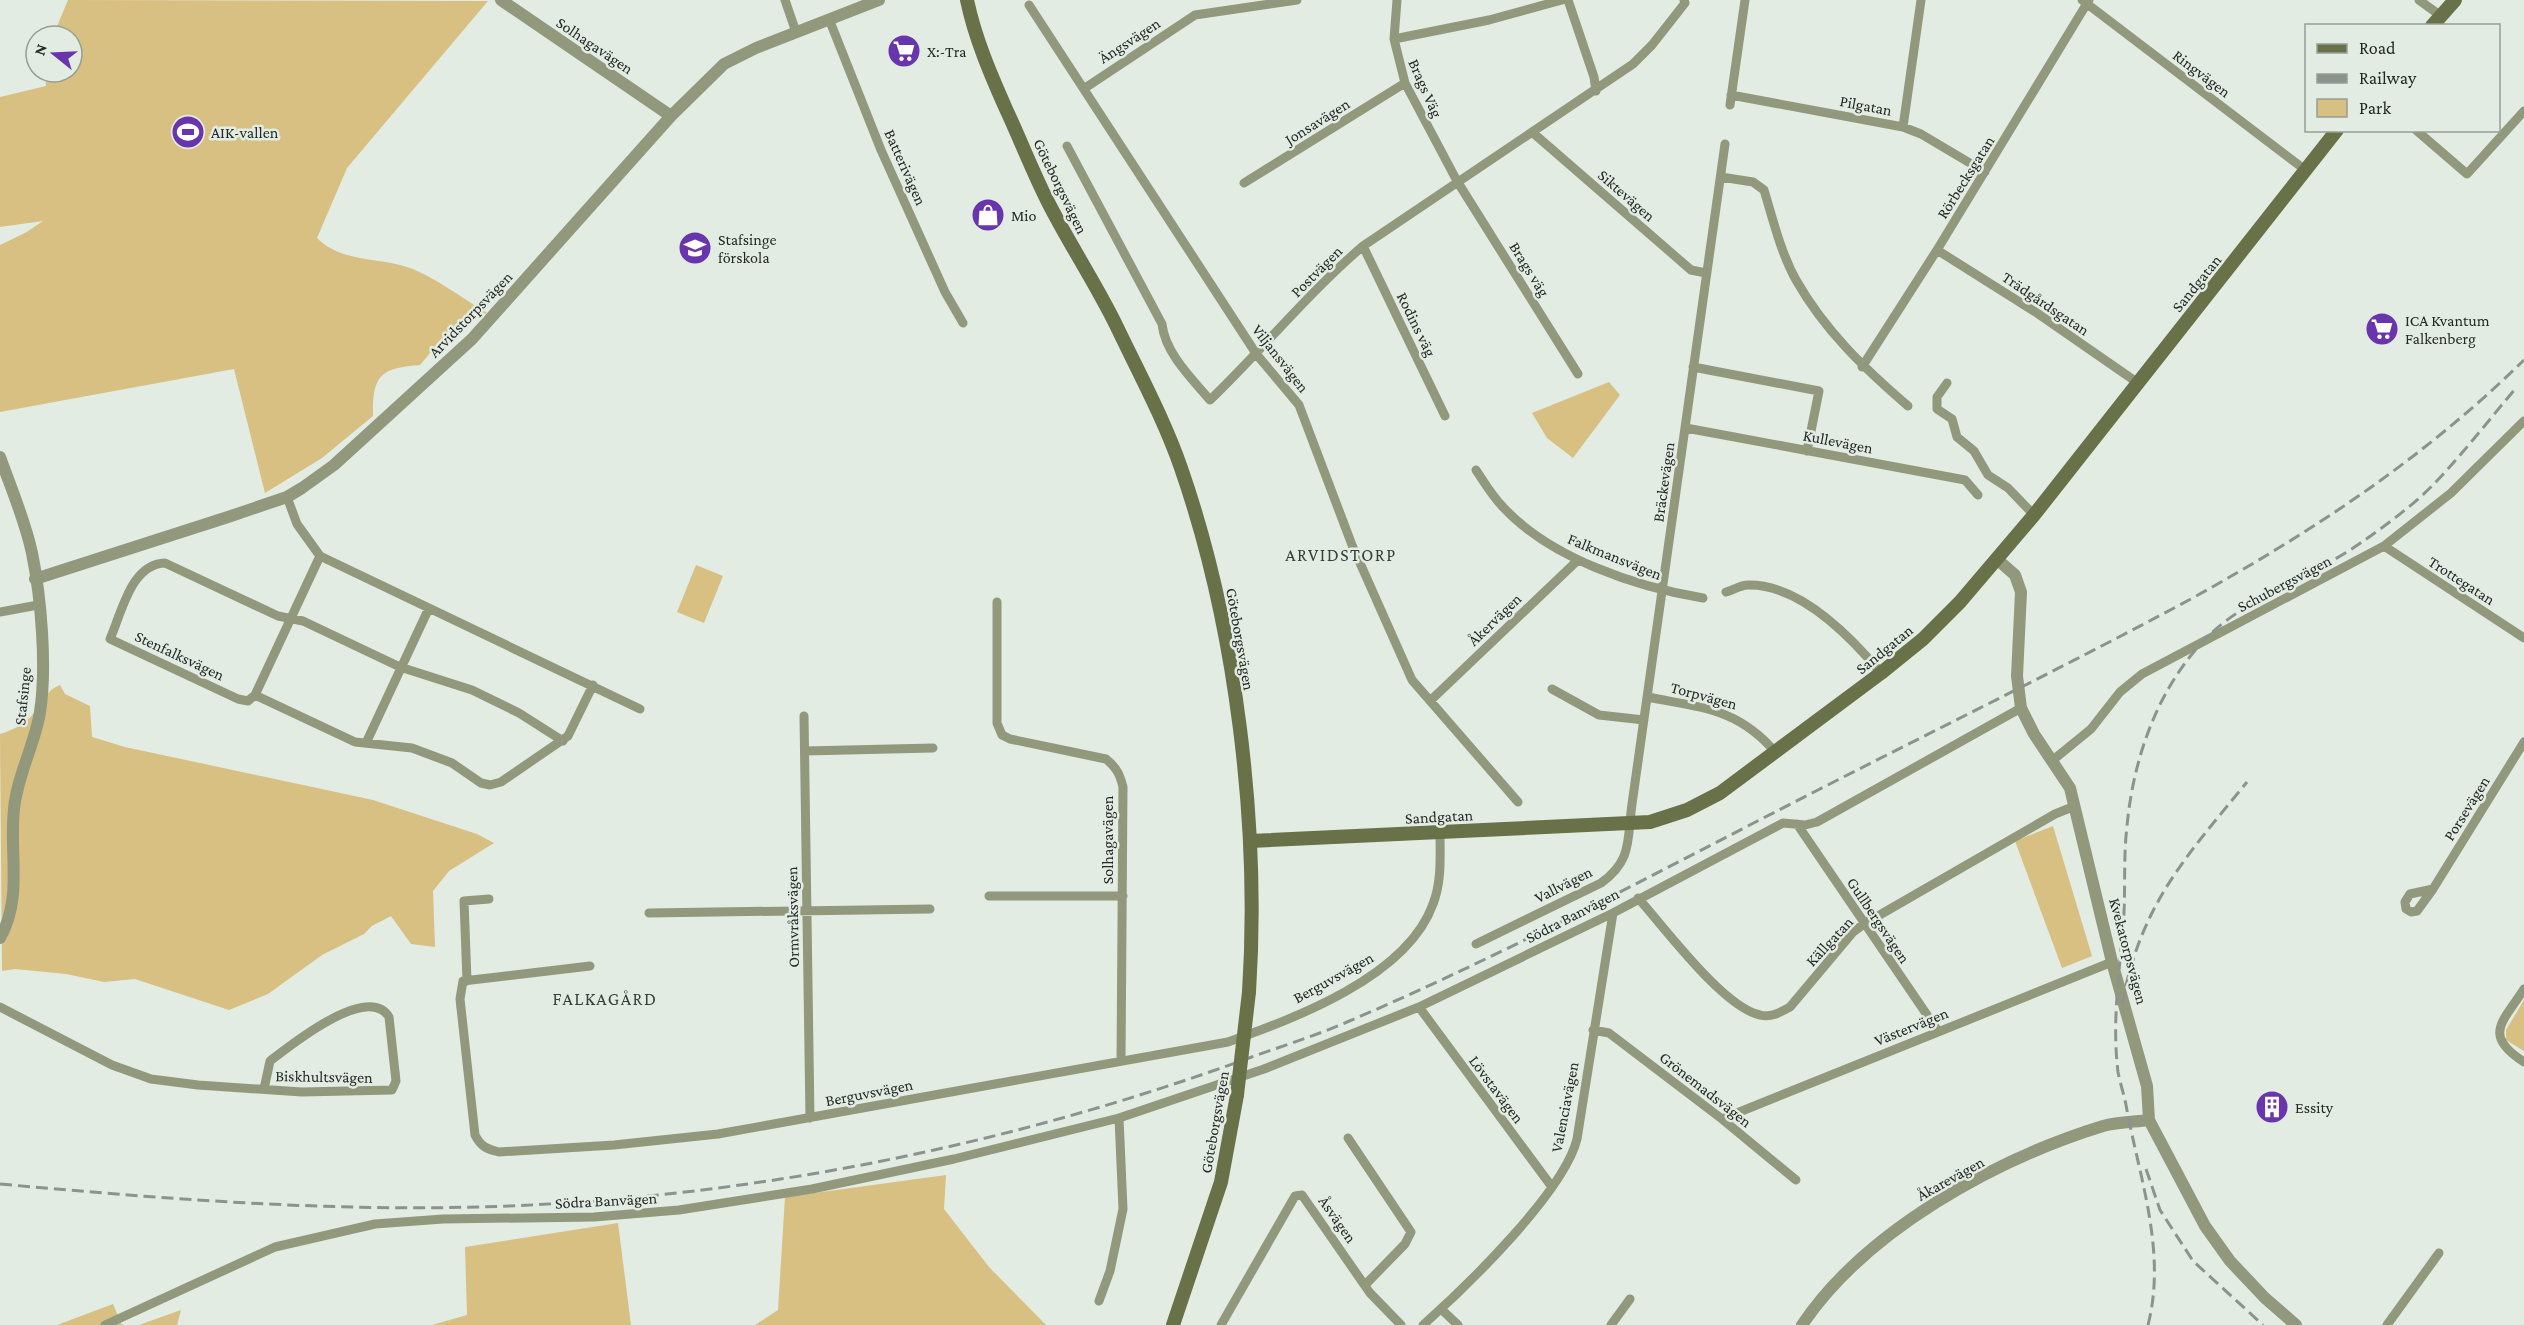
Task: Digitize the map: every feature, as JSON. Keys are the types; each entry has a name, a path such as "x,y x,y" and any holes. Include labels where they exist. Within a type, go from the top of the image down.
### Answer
{"main road":[{"name":"Göteborgsvägen","path":"967,0 973,28 984,56 1047,200 1114,322 1180,466 1213,577 1235,698 1251,841 1253,938 1249,992 1236,1095 1221,1182 1173,1325"},
{"path":"2436,21 2455,0"},
{"name":"Sandgatan","path":"1251,841 1650,822 1687,810 1720,793 1776,753 1923,639 1998,560 2335,132"}],"street":[{"name":"Solhagavägen","path":"501,0 671,116"},
{"path":"785,0 796,32"},
{"name":"Arvidstorpsvägen","path":"36,579 287,497 334,465 472,339 671,116 724,64 796,32 879,0"},
{"name":"Ängsvägen","path":"1085,88 1195,15 1297,0"},
{"name":"Brags Väg","path":"1397,0 1394,39 1405,83 1457,181"},
{"path":"1394,39 1466,26 1562,0"},
{"path":"1568,0 1594,77 1596,91"},
{"name":"Postvägen","path":"1067,146 1162,324 1163,338 1188,375 1210,400 1257,355 1331,273 1363,246 1457,181 1634,64 1652,45 1684,0"},
{"name":"Pilgatan","path":"1744,0 1730,100 1903,127 1921,134 1985,172"},
{"path":"1903,127 1921,0"},
{"path":"2419,0 2436,21"},
{"name":"Ringvägen","path":"2086,1 2304,169"},
{"name":"Rörbecksgatan","path":"1862,367 1985,172 2086,1"},
{"name":"Viljansvägen","path":"1029,5 1257,355 1299,405 1352,545 1412,680 1518,802"},
{"name":"Batterivägen","path":"830,19 881,150 945,292 963,322"},
{"name":"Jonsavägen","path":"1244,183 1405,83"},
{"path":"2418,132 2468,174 2524,111"},
{"name":"Siktevägen","path":"1532,132 1691,270 1706,273"},
{"name":"Bräckevägen","path":"1629,823 1725,144"},
{"path":"1721,177 1753,182 1764,190 1796,279 1840,342 1862,367 1908,406"},
{"name":"Brags väg","path":"1457,181 1578,374"},
{"name":"Rodins väg","path":"1363,246 1445,416"},
{"name":"Trädgårdsgatan","path":"1937,250 2037,313 2138,383"},
{"path":"1693,367 1819,391 1808,451"},
{"path":"1947,383 1937,397 1937,409 1952,419 1957,437 1974,450 1988,475 2008,488 2034,515"},
{"name":"Schubergsvägen","path":"2053,760 2091,729 2120,692 2142,674 2384,546 2451,493 2524,421"},
{"name":"Kullevägen","path":"1686,428 1965,480 1978,495"},
{"name":"Stafsinge","path":"0,457 32,552 43,678 40,711 14,806 12,837 15,898 8,924 0,938"},
{"name":"Falkmansvägen","path":"1476,470 1505,510 1563,554 1663,591 1703,598"},
{"path":"287,497 297,524 320,556 640,709"},
{"name":"Trottegatan","path":"2384,546 2524,638"},
{"path":"255,695 320,556"},
{"name":"Åkervägen","path":"1430,701 1578,560"},
{"name":"Kvekatorpsvägen","path":"1998,560 2015,574 2021,592 2017,676 2021,708 2034,734 2070,788 2112,962 2147,1086 2149,1120 2205,1226 2230,1261 2265,1298 2296,1325"},
{"name":"Stenfalksvägen","path":"563,741 519,712 472,690 400,667 290,618 278,616 165,563 156,563 144,569 110,639 238,699 248,701 255,695 355,742 412,748 428,753 452,763 481,783 490,785 501,782 563,741 593,685"},
{"path":"1726,592 1747,585 1766,588 1812,608 1853,639 1881,673"},
{"name":"Solhagavägen","path":"998,602 997,723 999,732 1010,739 1106,759 1116,768 1123,787 1120,1061"},
{"path":"0,612 38,605"},
{"path":"366,743 429,608"},
{"path":"1552,689 1599,715 1644,720"},
{"name":"Torpvägen","path":"1648,697 1720,711 1741,720 1762,737 1776,753"},
{"name":"Södra Banvägen","path":"105,1325 275,1247 375,1224 443,1219 594,1217 679,1210 812,1189 954,1159 1119,1118 1264,1069 1419,1007 1613,913 1783,822 1797,824 1817,822 2021,708"},
{"name":"Ormvråksvägen","path":"804,716 810,1118"},
{"name":"Porsevägen","path":"2433,889 2524,742"},
{"path":"805,751 933,748"},
{"name":"Källgatan","path":"1638,898 1724,995 1744,1010 1762,1016 1776,1015 1790,1007 1853,932 1863,924 2046,819 2074,806"},
{"name":"Vallvägen","path":"1476,944 1601,883 1616,873 1629,843 1629,823"},
{"name":"Gullbergsvägen","path":"1797,824 1938,1031"},
{"name":"Berguvsvägen","path":"467,981 463,981 460,999 475,1135 480,1144 487,1149 499,1152 614,1145 718,1134 1228,1042 1267,1028 1334,997 1377,971 1406,948 1420,930 1433,904 1441,870 1440,831"},
{"path":"989,896 1123,896"},
{"path":"489,899 464,901 467,981 590,966"},
{"path":"649,913 930,909"},
{"name":"Valenciavägen","path":"1423,1325 1513,1233 1552,1187 1573,1153 1613,913"},
{"name":"Västervägen","path":"1722,1119 2112,962"},
{"path":"2524,989 2502,1024 2498,1035 2502,1044 2524,1062"},
{"name":"Biskhultsvägen","path":"0,1007 112,1065 151,1079 198,1085 302,1092 392,1090 396,1081 389,1017 385,1011 375,1006 351,1009 270,1061 264,1089"},
{"name":"Lövstavägen","path":"1419,1007 1552,1187"},
{"name":"Grönemadsvägen","path":"1593,1030 1609,1033 1722,1119 1796,1180"},
{"path":"1099,1301 1110,1271 1123,1209 1119,1118"},
{"name":"Åkarevägen","path":"1802,1325 1851,1265 1898,1228 1950,1193 2053,1144 2106,1126 2149,1120"},
{"path":"1348,1138 1411,1232 1405,1245 1365,1285"},
{"name":"Åsvägen","path":"1221,1325 1295,1196 1302,1195 1365,1285 1401,1325"},
{"path":"2387,1325 2439,1253"},
{"path":"1611,1325 1630,1299"},
{"path":"1441,1309 1458,1325"}],"green space":[{"path":"68,0 488,1 347,168 317,238 327,246 349,256 410,268 487,313 455,325 420,365 396,368 382,376 374,391 373,416 322,458 265,493 234,369 0,412 0,245 43,221 0,227 0,97 46,86 46,84 84,84 84,24 58,24"},
{"path":"1609,382 1620,395 1573,458 1547,438 1532,413"},
{"path":"696,565 723,576 704,623 677,612"},
{"path":"60,685 65,694 90,706 92,737 125,747 373,800 477,834 494,843 449,871 433,891 435,947 411,944 391,916 372,926 364,934 322,955 268,994 229,1010 135,979 104,982 66,974 15,969 2,971 0,734 27,720 48,694"},
{"path":"2053,826 2092,956 2062,968 2015,841"},
{"path":"2524,1000 2524,1051 2506,1040 2506,1030"},
{"path":"946,1175 944,1209 989,1267 1046,1325 755,1325 778,1310 785,1197"},
{"path":"618,1223 631,1325 432,1325 467,1315 465,1247"},
{"path":"113,1304 122,1325 57,1325"},
{"path":"181,1310 177,1325 139,1325"}],"railway":[{"path":"0,1184 222,1202 296,1205 444,1208 592,1201 676,1193 842,1169 1007,1133 1169,1086 1335,1027 1466,968 1583,911 2189,600 2279,548 2365,492 2446,430 2524,360"},
{"path":"2148,1325 2153,1297 2153,1242 2144,1187 2118,1072 2116,1036 2124,915 2125,851 2130,802 2141,754 2158,708 2183,666 2215,630 2255,602 2342,555 2407,508 2443,474 2516,388"},
{"path":"2122,1004 2130,969 2141,938 2168,884 2185,859 2247,782"},
{"path":"2146,1169 2160,1210 2193,1261 2263,1325"}],"place":[{"name":"X:-Tra","path":"904,51"},
{"name":"AIK-vallen","path":"188,132"},
{"name":"Mio","path":"988,215"},
{"name":"Stafsinge förskola","path":"695,248"},
{"name":"ICA Kvantum Falkenberg","path":"2382,329"},
{"name":"Essity","path":"2272,1107"}],"district":[{"name":"ARVIDSTORP","path":"1341,555"},
{"name":"FALKAGÅRD","path":"605,999"}]}
